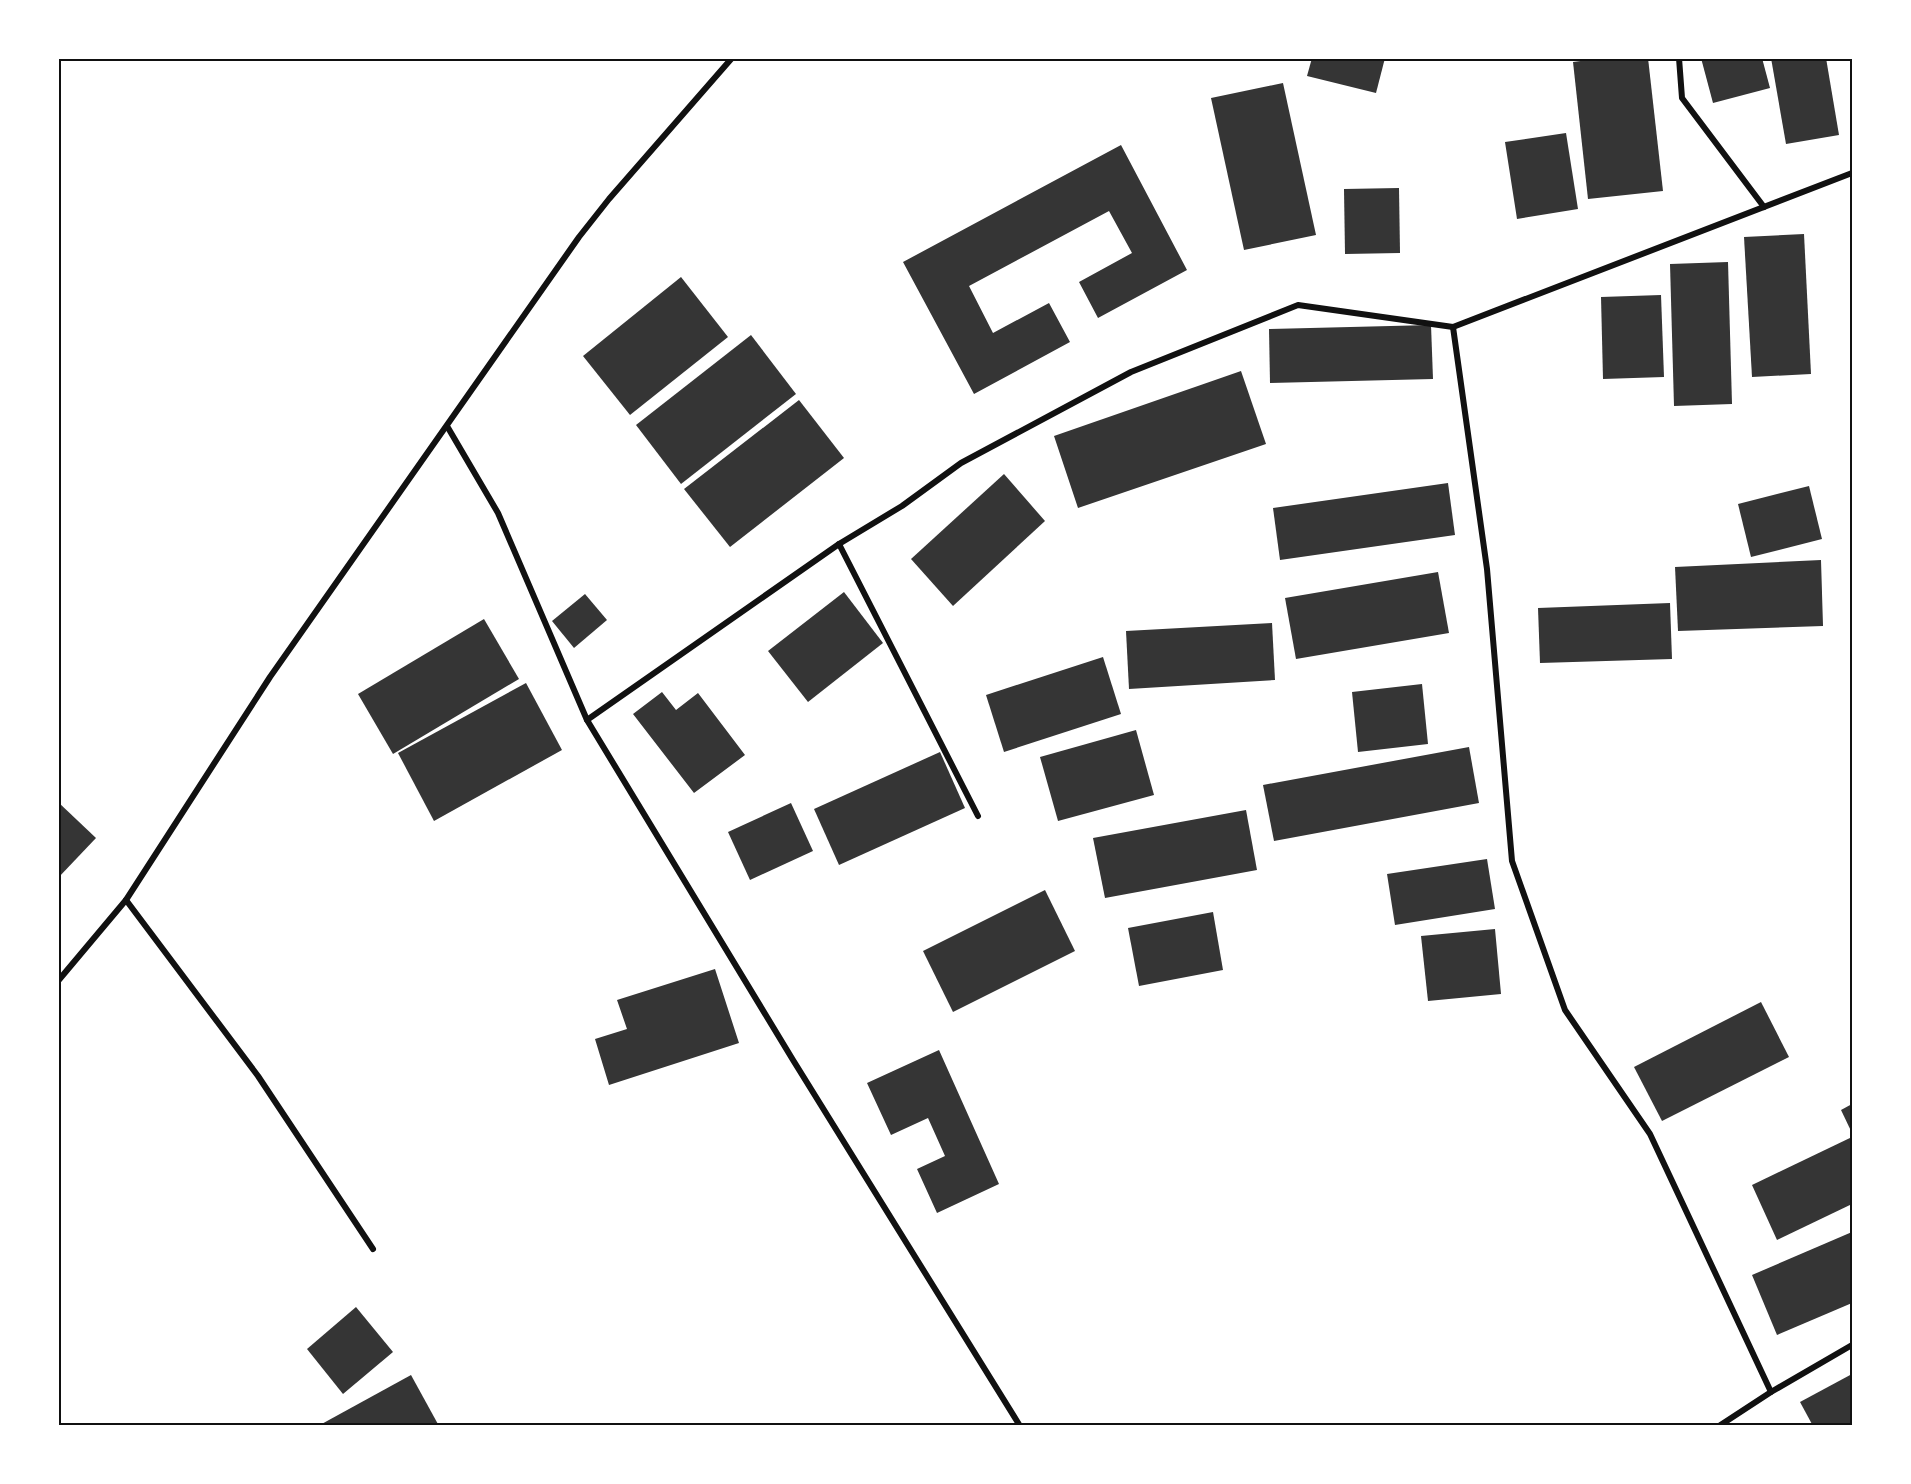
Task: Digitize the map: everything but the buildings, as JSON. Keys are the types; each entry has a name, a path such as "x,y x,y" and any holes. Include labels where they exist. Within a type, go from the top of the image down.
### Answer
{"street":[{"path":"58,981 126,900 270,677 591,222 732,58"},
{"path":"1680,58 1682,99 1764,207"},
{"path":"587,720 839,544 902,506 961,463 1131,372 1298,305 1452,327 1852,174"},
{"path":"1452,327 1487,569 1512,861 1565,1010 1650,1134 1771,1392"},
{"path":"447,426 498,513 587,720 793,1060 1020,1425"},
{"path":"839,544 978,816"},
{"path":"126,900 258,1077 373,1249"},
{"path":"1719,1425 1852,1345"}]}
